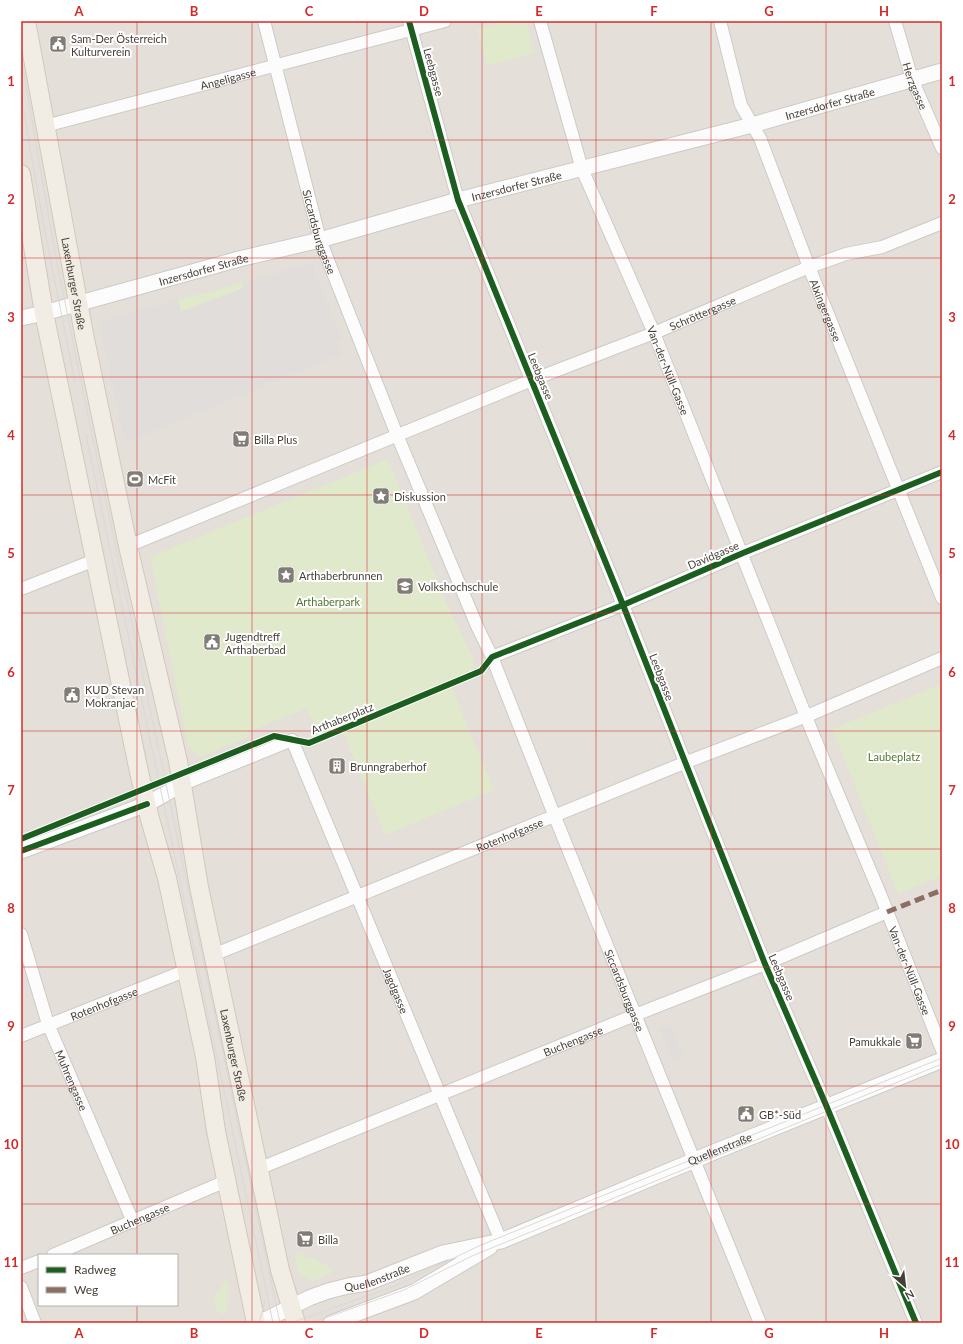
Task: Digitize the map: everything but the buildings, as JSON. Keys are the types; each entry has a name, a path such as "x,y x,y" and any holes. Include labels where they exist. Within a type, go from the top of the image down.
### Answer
{"main road":[{"name":"Laxenburger Straße","path":"26,21 78,303 128,546"},
{"path":"21,174 44,314 147,804 163,859 187,970 207,1072 226,1182 257,1323"},
{"path":"128,546 178,761 181,785"},
{"name":"Laxenburger Straße","path":"181,785 190,846 258,1169 280,1270 294,1315"}],"street":[{"name":"Siccardsburggasse","path":"264,21 320,240 398,435"},
{"name":"Angeligasse","path":"45,126 276,66 411,26 445,21"},
{"name":"Van-der-Nüll-Gasse","path":"540,21 582,169 654,333 807,716"},
{"name":"Alxingergasse","path":"720,21 741,106 760,138 809,267 942,598"},
{"name":"Herzgasse","path":"895,21 912,79 942,148"},
{"name":"Leebgasse","path":"411,26 458,200 623,605 684,763 916,1323"},
{"name":"Inzersdorfer Straße","path":"21,318 44,314 78,303 239,259 320,240 458,200 752,125 942,71"},
{"name":"Schröttergasse","path":"398,435 532,380 654,333 809,267 846,254 882,247 942,223"},
{"path":"128,546 398,435 477,626 492,657"},
{"name":"Davidgasse","path":"492,657 623,605 743,553 942,472"},
{"path":"21,589 95,560"},
{"name":"Siccardsburggasse","path":"492,657 555,817 760,1323"},
{"path":"887,912 807,716 942,658"},
{"name":"Rotenhofgasse","path":"213,954 555,817 684,763 807,716"},
{"name":"Jagdgasse","path":"181,785 292,740 500,1242"},
{"path":"21,851 147,804 181,785"},
{"name":"Van-der-Nüll-Gasse","path":"887,912 942,1050"},
{"name":"Buchengasse","path":"258,1169 440,1096 635,1015 766,964 887,912"},
{"name":"Muhrengasse","path":"21,934 48,1024 133,1222"},
{"name":"Rotenhofgasse","path":"21,1036 187,970"},
{"name":"Quellenstraße","path":"331,1323 414,1292 500,1242 827,1106 942,1060"},
{"name":"Buchengasse","path":"54,1254 226,1182"},
{"name":"Quellenstraße","path":"257,1323 294,1315 328,1291 367,1283 443,1252 500,1242"},
{"path":"21,1268 38,1261"},
{"path":"21,1287 35,1323"}],"shaded area":[{"path":"21,21 942,21 942,1323 21,1323"},
{"path":"312,263 342,338 336,341 342,354 125,443 99,322 178,300 181,311 190,309 244,288 242,283"},
{"path":"670,1024 684,1057 673,1061 659,1028"}],"green space":[{"path":"506,21 526,21 534,53 487,66 477,29"},
{"path":"242,283 244,288 181,311 178,300"},
{"name":"Arthaberpark","path":"388,459 446,602 473,658 474,669 449,681 494,790 385,835 341,727 319,735 307,708 248,732 247,738 199,757 188,746 150,557"},
{"name":"Laubeplatz","path":"942,684 942,876 898,894 832,729"},
{"path":"298,1251 310,1259 311,1257 333,1268 330,1274 313,1281 298,1273 295,1257"},
{"path":"226,1280 229,1285 228,1305 225,1315 217,1311 213,1300"}],"tram line":[{"path":"21,57 55,253 85,401 280,1323"},
{"path":"21,95 42,216 75,382"},
{"path":"86,435 273,1323"},
{"path":"291,1323 395,1286 481,1245 942,1058"},
{"path":"311,1323 404,1290 472,1256 942,1064"},
{"path":"259,1323 265,1301"}],"marked path":[{"path":"887,912 942,890"}],"cycle path":[{"path":"409,21 458,200 623,605 765,964 826,1105 916,1323"},
{"name":"Arthaberplatz","path":"21,839 274,736 309,743 481,671 492,657 623,605 743,553 942,472"},
{"path":"21,851 147,804"}],"place":[{"name":"Sam-Der Österreich Kulturverein","path":"58,44"},
{"name":"Billa Plus","path":"241,439"},
{"name":"McFit","path":"135,479"},
{"name":"Diskussion","path":"381,496"},
{"name":"Arthaberbrunnen","path":"286,575"},
{"name":"Volkshochschule","path":"405,586"},
{"name":"Jugendtreff Arthaberbad","path":"212,642"},
{"name":"KUD Stevan Mokranjac","path":"72,695"},
{"name":"Brunngraberhof","path":"337,766"},
{"name":"Pamukkale","path":"914,1041"},
{"name":"GB*-Süd","path":"746,1114"},
{"name":"Billa","path":"305,1239"}]}
